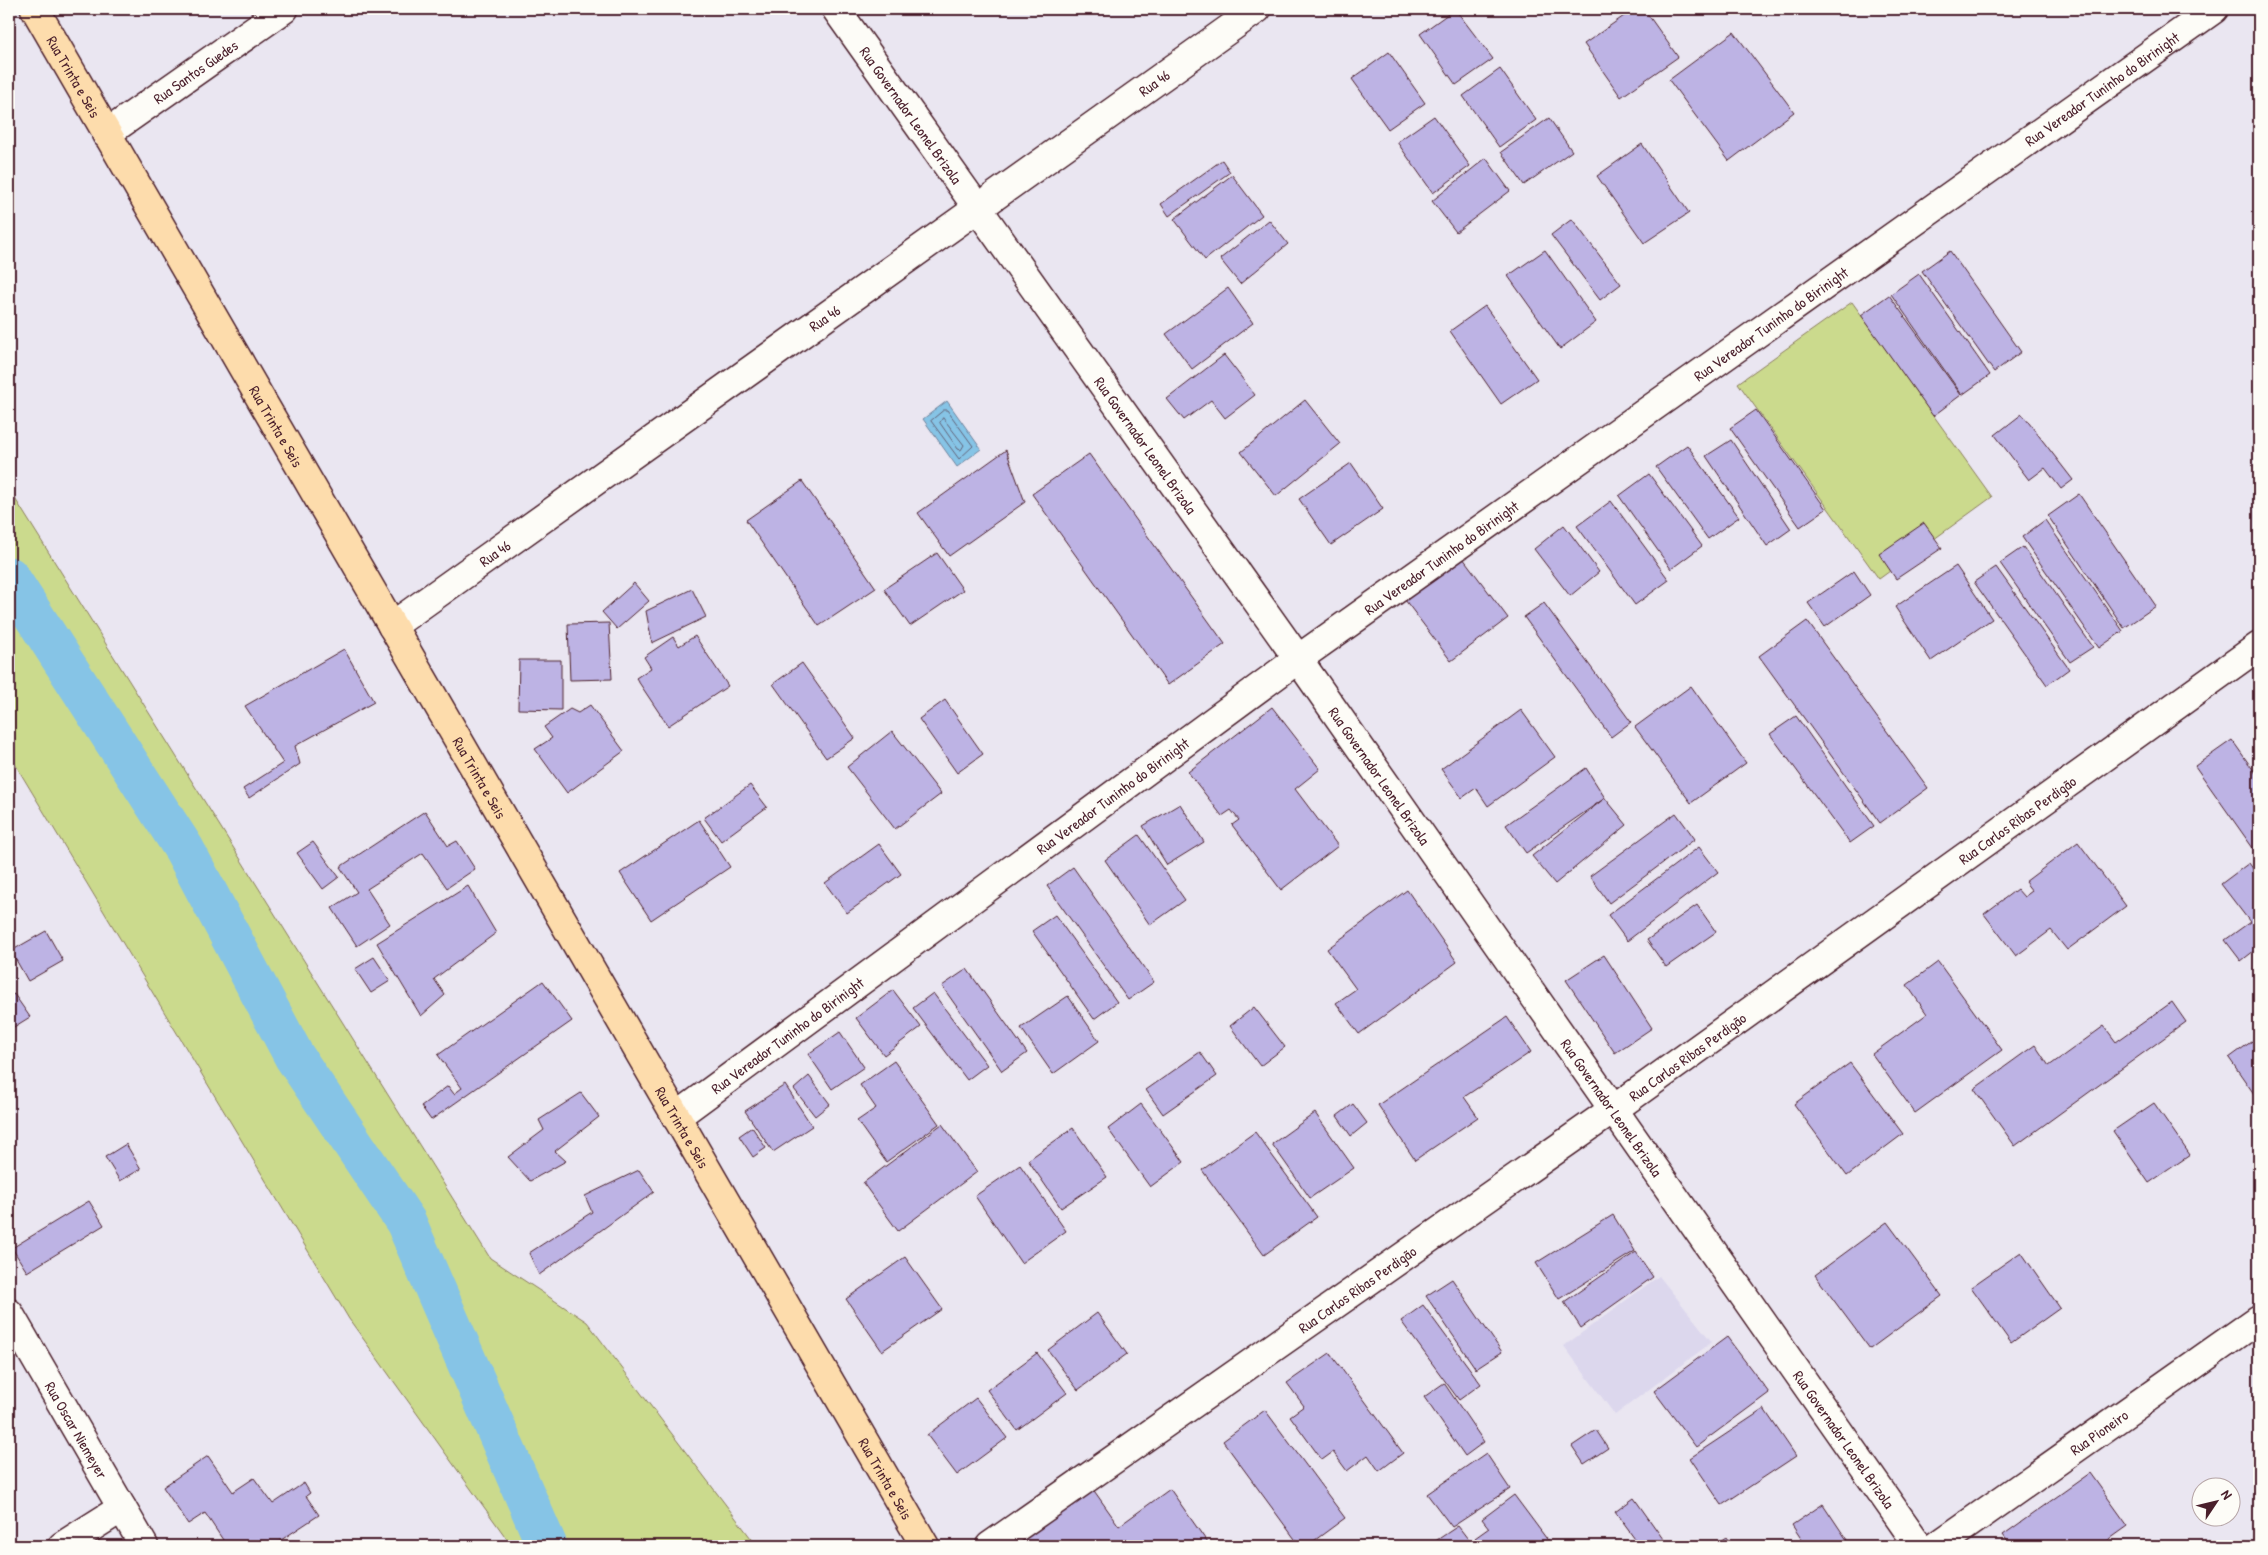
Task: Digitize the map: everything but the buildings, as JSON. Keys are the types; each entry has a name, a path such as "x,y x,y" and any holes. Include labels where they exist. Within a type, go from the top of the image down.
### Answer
{"main road":[{"name":"Rua Trinta e Seis","path":"35,9 925,1546"}],"street":[{"name":"Rua Santos Guedes","path":"106,134 284,9"},
{"name":"Rua Governador Leonel Brizola","path":"836,9 1298,659 1919,1546"},
{"name":"Rua 46","path":"392,626 1257,9"},
{"name":"Rua Vereador Tuninho do Birinight","path":"676,1117 1298,659 2214,9"},
{"name":"Rua Carlos Ribas Perdigão","path":"990,1546 1614,1109 2259,646"},
{"name":"Rua Oscar Niemeyer","path":"9,1313 144,1546"},
{"name":"Rua Pioneiro","path":"1936,1546 2259,1319"},
{"path":"62,1546 122,1508"}],"shaded area":[{"path":"1659,1276 1712,1342 1615,1415 1564,1346"}],"green space":[{"path":"1852,302 1992,497 1879,579 1738,383"},
{"path":"9,489 490,1258 587,1322 757,1546 512,1546 349,1319 9,754"}],"water":[{"path":"947,401 981,449 957,467 923,419"}],"waterway":[{"path":"9,577 184,849 294,1056 406,1222 547,1546"}]}
